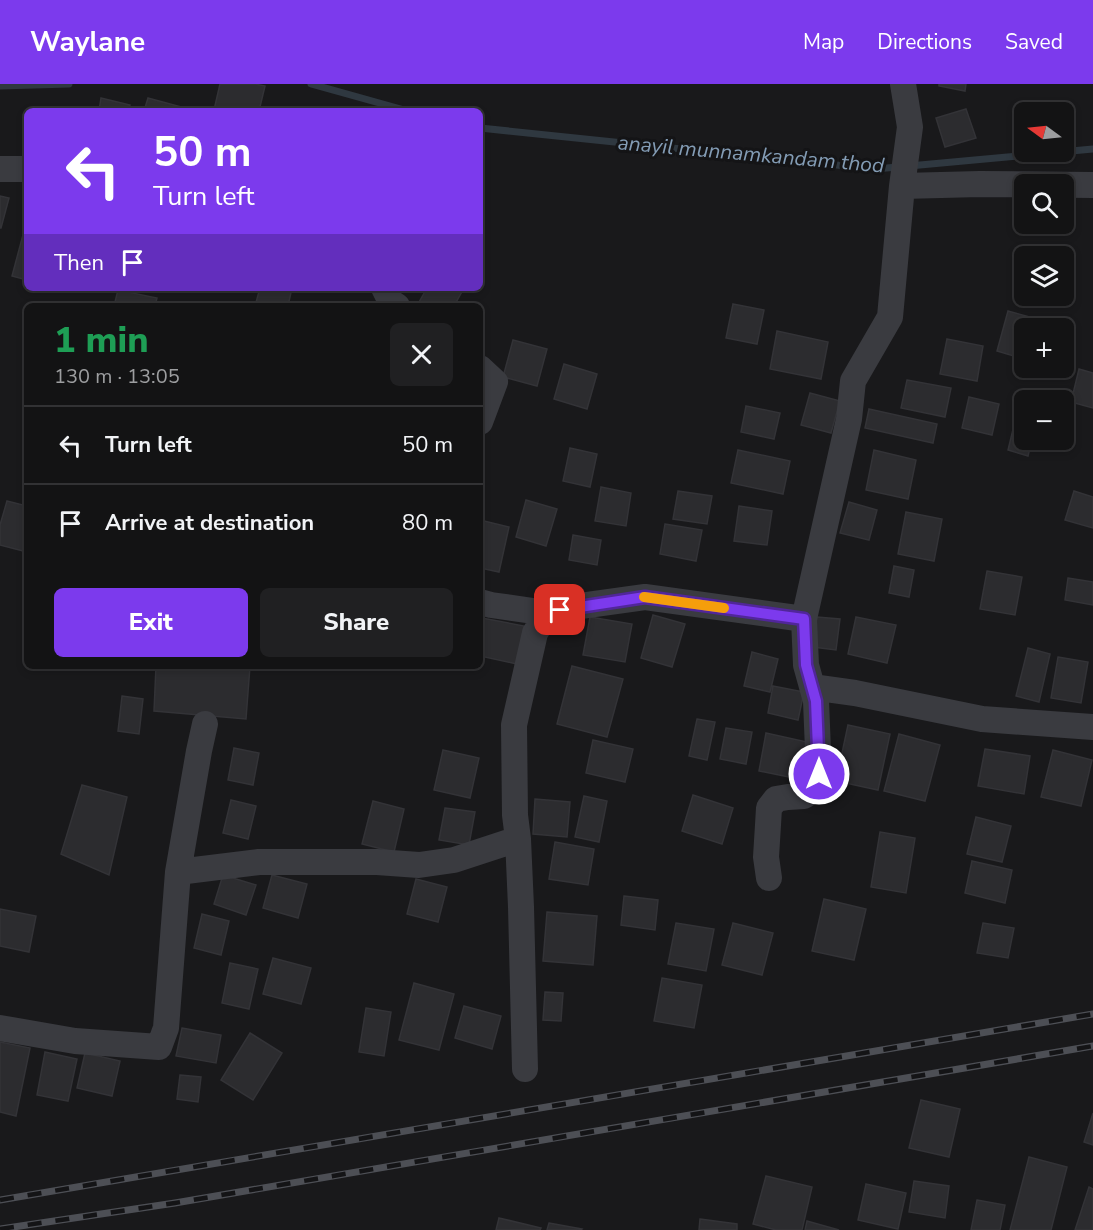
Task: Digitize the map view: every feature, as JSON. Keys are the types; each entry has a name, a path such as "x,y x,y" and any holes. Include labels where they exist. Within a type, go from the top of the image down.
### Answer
{"street":[{"path":"769,878 766,857 769,808 776,799 804,796 816,788 819,774 816,701 806,665 804,619 849,419 854,381 890,317 910,127 903,84"},
{"path":"0,169 24,169"},
{"path":"904,173 980,184 1093,185"},
{"path":"483,371 495,382 483,414"},
{"path":"483,603 547,613 645,597 804,619"},
{"path":"525,1069 521,907 515,815 514,725 535,633 547,613"},
{"path":"812,687 855,693 982,719 1093,727"},
{"path":"0,1028 75,1041 159,1047 166,1028 178,872 205,724"},
{"path":"178,872 258,862 377,862 418,865 454,860 518,839"}],"building":[{"path":"220,84 265,86 260,108 214,108"},
{"path":"939,84 966,84 965,91 939,86"},
{"path":"101,98 130,105 129,108 99,108"},
{"path":"148,98 185,108 145,108"},
{"path":"966,109 976,138 945,147 936,118"},
{"path":"0,196 9,198 1,228 0,228"},
{"path":"24,231 24,279 12,276"},
{"path":"118,291 157,298 156,303 115,303"},
{"path":"259,291 291,291 289,303 256,303"},
{"path":"425,291 462,291 456,303 419,303"},
{"path":"733,304 764,310 757,344 726,338"},
{"path":"1008,311 1033,318 1014,318 1014,356 997,351"},
{"path":"777,331 828,342 821,379 770,369"},
{"path":"947,339 983,346 977,381 940,374"},
{"path":"513,340 547,349 537,386 503,377"},
{"path":"564,364 597,374 587,409 554,399"},
{"path":"1079,369 1093,373 1093,408 1074,403 1074,390"},
{"path":"907,380 951,388 945,417 901,408"},
{"path":"810,393 840,401 831,433 801,425"},
{"path":"969,397 999,404 992,435 962,428"},
{"path":"746,406 780,413 774,439 741,432"},
{"path":"869,409 937,424 933,443 865,428"},
{"path":"1014,425 1014,450 1030,450 1028,456 1008,450"},
{"path":"570,448 597,454 590,487 563,481"},
{"path":"738,450 790,461 783,494 731,483"},
{"path":"874,450 916,460 908,499 866,490"},
{"path":"601,487 631,493 626,526 595,521"},
{"path":"678,491 712,496 707,524 673,519"},
{"path":"1074,491 1093,497 1093,528 1065,520"},
{"path":"526,500 557,509 546,546 516,537"},
{"path":"7,501 24,505 24,551 0,545 0,525"},
{"path":"849,502 877,510 869,540 840,533"},
{"path":"739,506 772,511 767,545 734,541"},
{"path":"906,512 942,519 934,561 898,554"},
{"path":"483,521 509,527 499,572 483,569"},
{"path":"665,524 702,530 696,561 660,554"},
{"path":"573,535 601,540 597,565 569,560"},
{"path":"894,566 914,570 909,597 889,593"},
{"path":"987,571 1022,577 1015,615 980,609"},
{"path":"1068,578 1093,582 1093,605 1065,600"},
{"path":"653,615 685,624 672,667 641,658"},
{"path":"590,617 632,624 625,662 583,655"},
{"path":"817,617 840,619 836,650 813,647"},
{"path":"856,617 896,625 887,663 848,654"},
{"path":"483,618 524,626 517,664 483,657"},
{"path":"1028,648 1050,654 1039,702 1016,696"},
{"path":"752,652 778,659 770,692 744,686"},
{"path":"1058,657 1088,662 1081,703 1051,698"},
{"path":"572,666 623,679 607,737 557,724"},
{"path":"156,669 250,669 246,719 154,711"},
{"path":"773,686 804,692 798,720 768,713"},
{"path":"122,696 143,699 139,734 118,731"},
{"path":"697,719 715,722 707,760 689,756"},
{"path":"848,725 890,734 878,790 836,781"},
{"path":"726,728 752,732 746,764 720,759"},
{"path":"766,733 807,742 799,779 759,771"},
{"path":"899,734 940,745 925,801 884,791"},
{"path":"593,740 633,749 625,782 586,773"},
{"path":"234,748 259,753 253,785 228,780"},
{"path":"985,749 1030,756 1024,794 978,786"},
{"path":"443,750 479,758 470,798 434,790"},
{"path":"1053,750 1092,760 1081,806 1041,797"},
{"path":"82,785 127,797 109,875 61,854"},
{"path":"693,795 733,808 722,844 682,831"},
{"path":"584,796 607,801 599,842 575,837"},
{"path":"535,799 570,802 567,837 533,834"},
{"path":"231,800 256,806 248,839 223,833"},
{"path":"373,801 404,809 394,852 362,844"},
{"path":"445,808 475,812 469,845 439,840"},
{"path":"976,817 1011,826 1002,862 967,854"},
{"path":"880,832 915,838 906,893 871,887"},
{"path":"555,842 594,849 588,885 549,879"},
{"path":"972,861 1012,870 1005,903 965,893"},
{"path":"223,875 256,885 246,915 214,904"},
{"path":"272,875 307,884 298,918 263,908"},
{"path":"416,879 447,887 438,922 407,914"},
{"path":"624,896 658,900 655,930 621,925"},
{"path":"824,899 866,909 854,960 812,951"},
{"path":"0,909 36,916 29,952 0,946"},
{"path":"547,912 597,916 593,965 543,961"},
{"path":"202,914 229,921 221,955 194,948"},
{"path":"676,923 714,929 706,971 668,964"},
{"path":"733,923 773,933 762,975 722,965"},
{"path":"983,923 1014,928 1008,958 977,953"},
{"path":"273,958 311,968 301,1004 263,994"},
{"path":"230,963 258,969 249,1009 222,1003"},
{"path":"662,978 702,985 694,1028 654,1021"},
{"path":"414,983 454,994 439,1050 399,1040"},
{"path":"545,992 563,993 561,1021 543,1020"},
{"path":"464,1006 501,1016 492,1049 455,1038"},
{"path":"366,1008 391,1012 384,1056 359,1052"},
{"path":"182,1028 221,1035 216,1063 176,1056"},
{"path":"250,1033 282,1053 253,1100 221,1080"},
{"path":"0,1042 30,1048 16,1116 0,1112"},
{"path":"45,1052 77,1059 68,1101 37,1095"},
{"path":"85,1053 120,1061 112,1096 77,1088"},
{"path":"180,1075 201,1077 198,1102 177,1099"},
{"path":"921,1100 960,1109 949,1157 909,1148"},
{"path":"1093,1113 1093,1145 1084,1142"},
{"path":"1029,1157 1067,1167 1051,1230 1010,1230"},
{"path":"766,1176 812,1187 802,1230 776,1230 753,1224"},
{"path":"914,1181 949,1186 945,1218 909,1212"},
{"path":"866,1184 906,1193 898,1229 858,1220"},
{"path":"1089,1187 1093,1189 1093,1230 1075,1230"},
{"path":"977,1200 1005,1205 1000,1230 971,1230"},
{"path":"499,1218 541,1228 540,1230 496,1230"},
{"path":"700,1219 737,1224 737,1230 699,1230"},
{"path":"807,1221 839,1230 805,1230"},
{"path":"549,1223 582,1229 547,1230"}],"waterway":[{"name":"anayil munnamkandam thod","path":"0,86 69,84"},
{"name":"anayil munnamkandam thod","path":"311,84 397,108"},
{"name":"anayil munnamkandam thod","path":"483,128 875,169 898,167"},
{"name":"anayil munnamkandam thod","path":"909,166 1093,149"}],"railway":[{"path":"0,1200 1093,1014"},
{"path":"0,1229 175,1203 1093,1046"}],"slow traffic":[{"path":"644,597 724,608"}],"route":[{"path":"560,610 645,597 804,619 806,665 816,701 819,774"}]}
